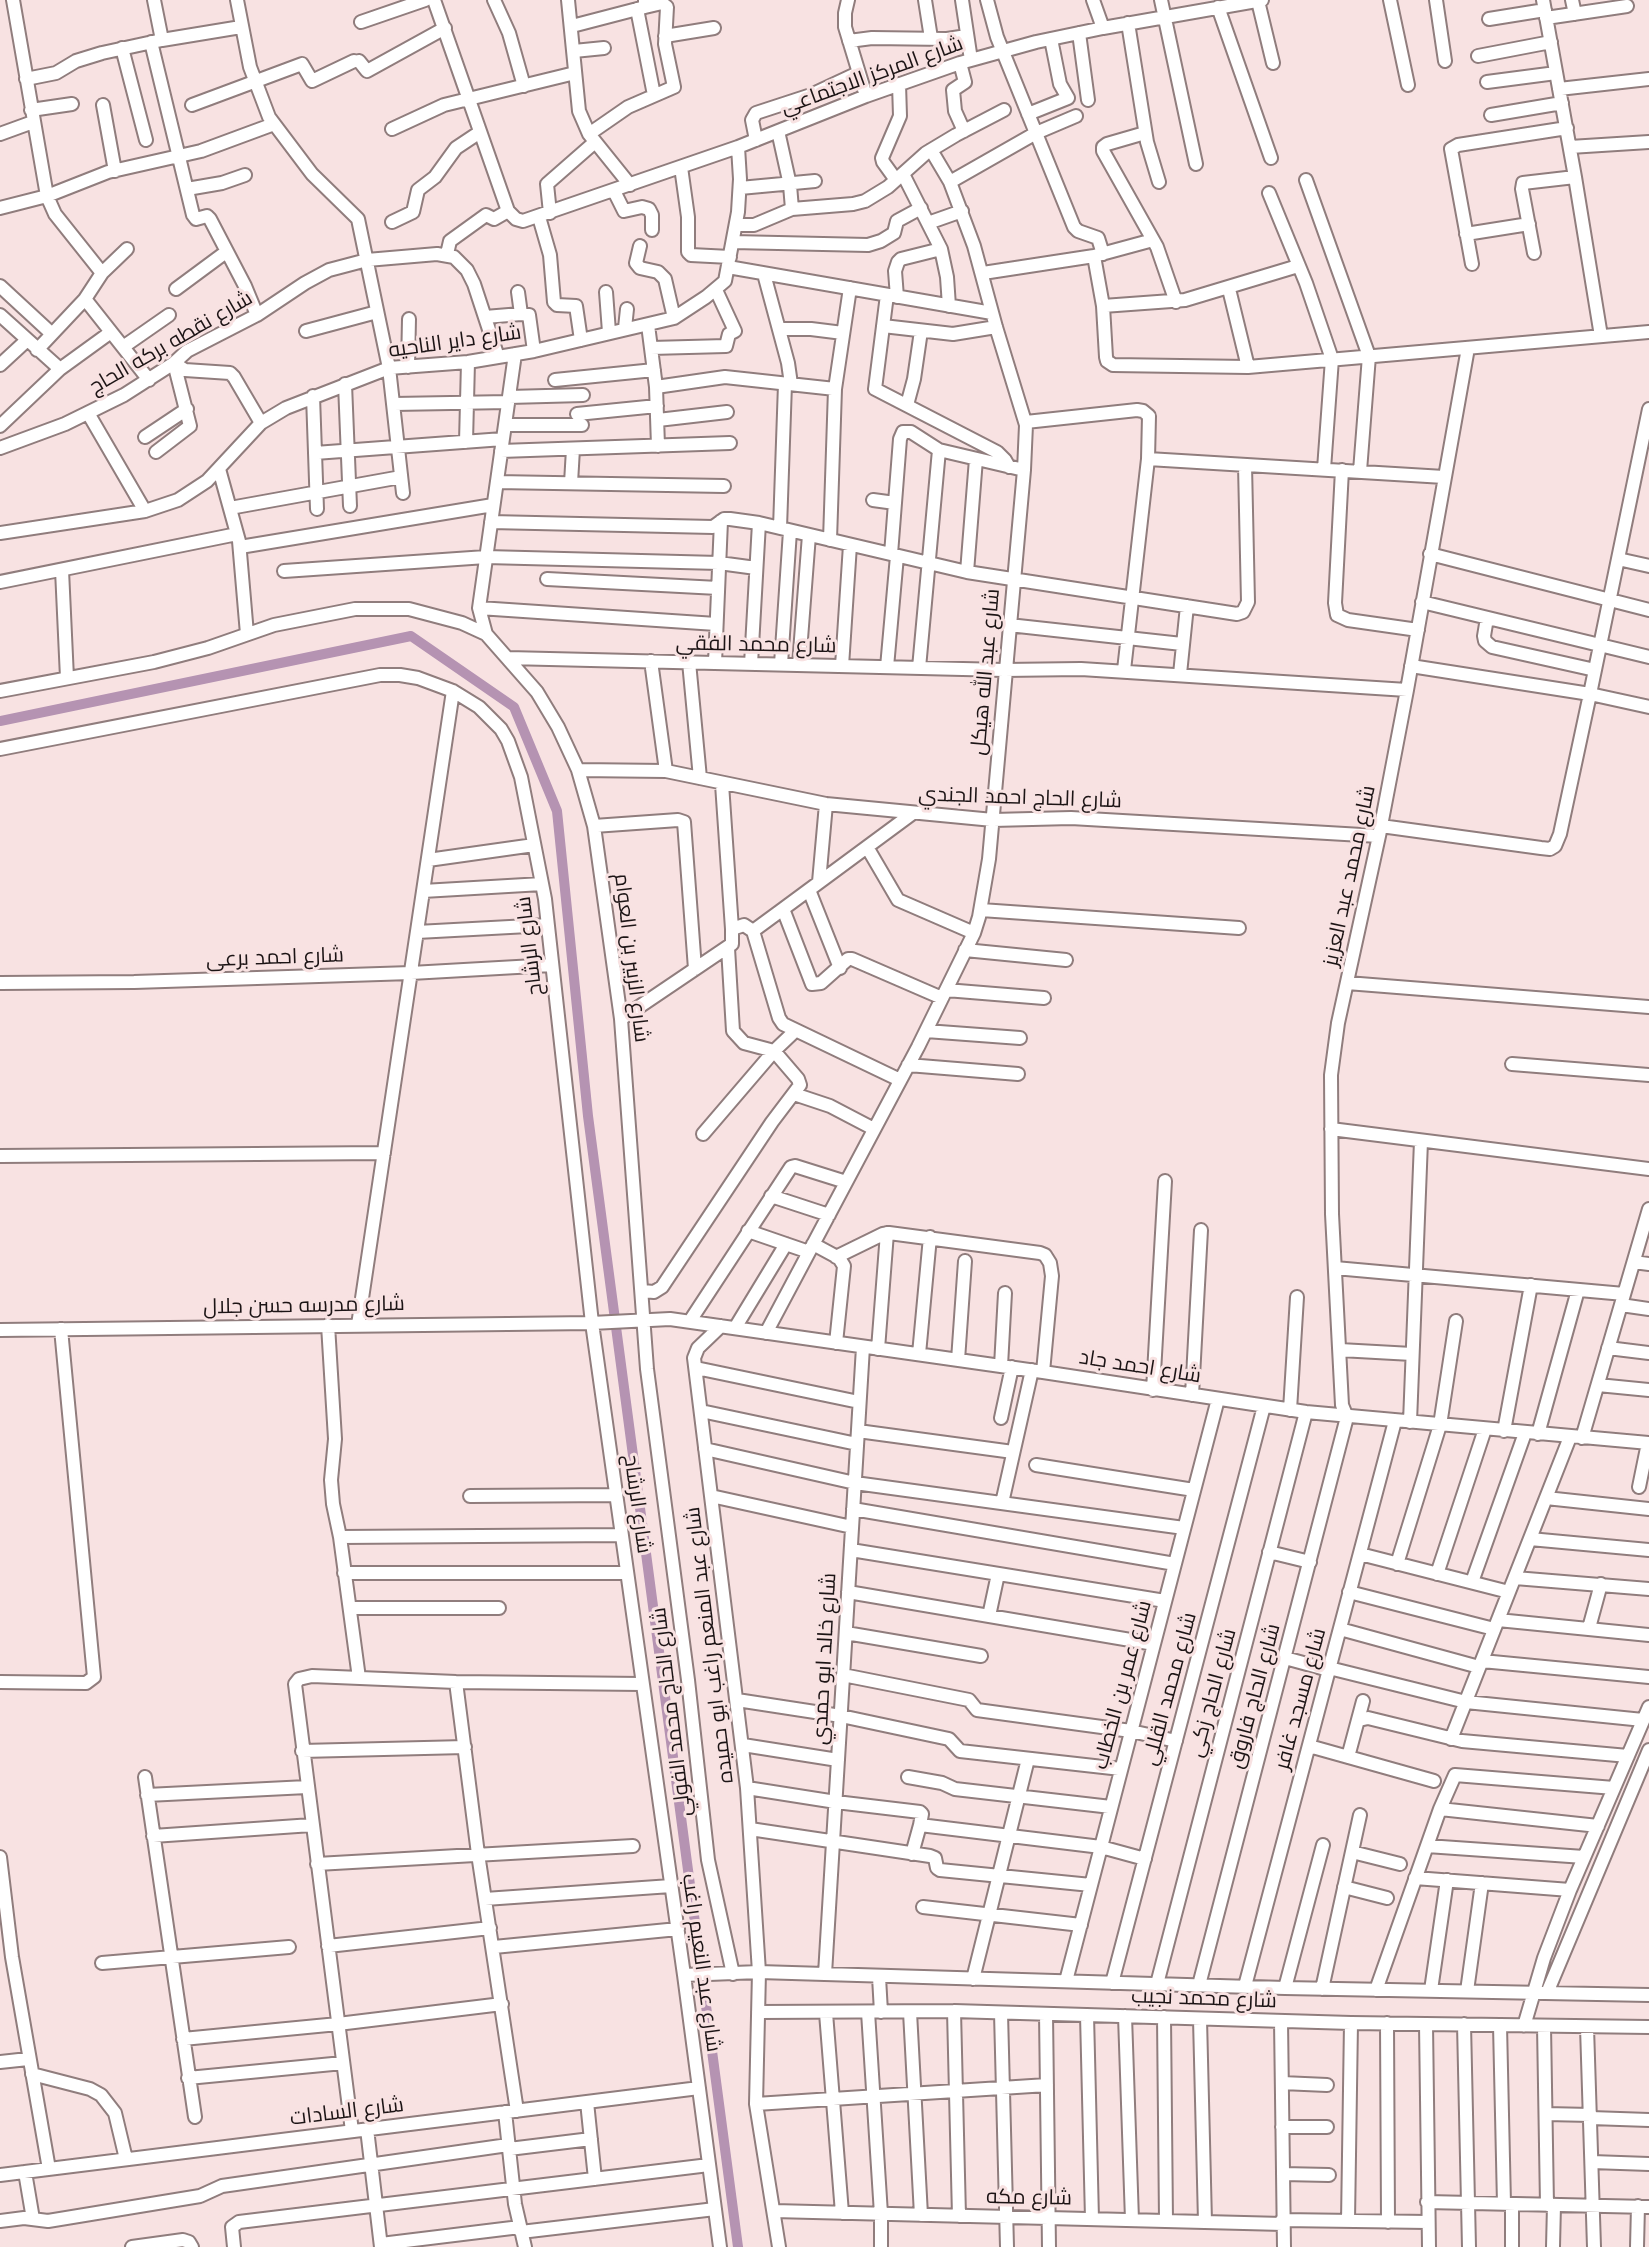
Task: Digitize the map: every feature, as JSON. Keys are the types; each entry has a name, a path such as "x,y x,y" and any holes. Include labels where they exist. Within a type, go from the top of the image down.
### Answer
{"street":[{"path":"13,0 47,196 55,214 102,273"},
{"path":"154,0 157,41 194,217 209,217 257,315"},
{"path":"238,0 241,27 255,82 267,113 318,180 354,213 359,224 389,368 402,493"},
{"path":"361,22 396,5 425,0"},
{"path":"434,0 508,211 494,219 486,215 450,241 447,254 460,261 467,270 498,357"},
{"path":"494,0 509,33 524,86"},
{"path":"568,0 579,111 592,138 630,186"},
{"path":"848,0 845,27 866,96"},
{"path":"925,0 931,38"},
{"path":"961,0 967,36 965,82 953,90 955,111 964,131"},
{"path":"987,0 992,22 1075,229 1098,238 1106,358 1109,363 1248,367 1649,332"},
{"path":"1093,0 1103,28"},
{"path":"1161,0 1196,164"},
{"path":"1390,0 1408,85"},
{"path":"1436,0 1445,61"},
{"path":"1572,0 1575,14"},
{"path":"1256,1 1273,64"},
{"name":"شارع المركز الاجتماعي","path":"508,211 516,219 523,221 544,215 738,147 899,84 1004,51 1223,4 1256,1"},
{"path":"1223,4 1271,158"},
{"path":"572,26 637,5 666,5 665,36 674,88 628,107 592,138 547,184 544,215 554,302 575,304 581,340"},
{"path":"637,5 654,95"},
{"path":"1489,19 1545,9 1575,14 1627,6"},
{"path":"1545,9 1576,177 1601,336"},
{"path":"1128,23 1145,133 1159,182"},
{"path":"26,79 56,73 76,61 122,48 241,27"},
{"path":"192,105 303,64 312,82 356,61 367,71 444,28"},
{"path":"665,36 714,28"},
{"path":"1079,33 1088,100"},
{"path":"849,41 872,38 947,39 967,36"},
{"path":"1028,114 1068,98 1060,84 1051,39"},
{"path":"1478,56 1551,42"},
{"path":"122,48 146,140"},
{"path":"573,51 604,48"},
{"path":"1487,82 1556,72"},
{"path":"391,129 443,104 575,73"},
{"path":"756,140 752,120 756,113 811,95 858,73"},
{"path":"1559,89 1649,79"},
{"path":"899,84 900,116 882,158 921,208 941,249 949,306"},
{"path":"1491,115 1562,103"},
{"path":"0,134 32,116 72,104"},
{"path":"103,105 115,171"},
{"path":"736,225 754,225 792,209 866,201 931,150 1004,110"},
{"path":"950,182 1036,133 1076,116"},
{"path":"0,208 47,196 88,178 180,157 274,124"},
{"path":"1472,264 1451,152 1453,146 1567,128"},
{"path":"778,131 790,185 792,209"},
{"path":"392,222 413,212 418,190 435,177 456,148 480,132"},
{"path":"1145,133 1107,144 1102,149 1162,257 1176,302"},
{"path":"1570,147 1649,142"},
{"name":"شارع داير الناحيه","path":"1,530 145,511 178,500 200,486 219,469 261,424 286,408 389,368 468,362 534,351 674,318 725,281 740,188 738,147"},
{"name":"شارع عبد الله هيكل","path":"766,1333 926,1031 974,933 981,910 993,820 1026,422 962,211 950,182 931,150"},
{"path":"681,167 688,217 688,252 691,256 729,262 764,274 992,313"},
{"path":"187,189 222,183 245,175"},
{"path":"1534,253 1523,183 1576,177"},
{"path":"1306,180 1369,356 1360,471"},
{"path":"740,188 815,181"},
{"path":"614,191 624,211 642,207 649,209 652,215 652,230"},
{"path":"1269,193 1332,359 1324,469"},
{"path":"733,242 867,245 894,233 897,221 921,208"},
{"path":"929,223 962,211"},
{"path":"1466,234 1529,224"},
{"path":"983,273 1098,255 1153,240"},
{"path":"640,246 636,263 640,268 658,272 665,279 674,318"},
{"path":"37,350 85,299 102,273 127,249"},
{"path":"941,249 898,262 883,327 875,389 997,452 1009,467"},
{"path":"176,289 226,252"},
{"name":"شارع نقطه بركه الحاج","path":"4,447 88,413 149,380 187,351 257,315 329,270 367,260 447,254"},
{"path":"1103,306 1176,302 1229,289 1298,266"},
{"path":"764,274 779,330 788,384 781,664"},
{"path":"0,286 52,334"},
{"path":"830,540 835,389 849,288"},
{"path":"1229,289 1248,367"},
{"path":"651,348 726,345 729,334 735,331 716,290"},
{"path":"518,292 521,314"},
{"path":"606,292 609,332"},
{"path":"85,299 149,380"},
{"path":"625,328 627,309"},
{"path":"306,331 377,312"},
{"path":"0,315 60,369"},
{"path":"485,317 529,315 534,351"},
{"path":"123,347 169,316"},
{"path":"408,367 409,319"},
{"path":"648,325 656,387 659,446"},
{"path":"883,327 953,334 996,327"},
{"path":"779,330 811,329 843,333"},
{"path":"907,405 921,331"},
{"path":"4,447 0,429 60,369 111,332"},
{"path":"0,365 26,341"},
{"name":"شارع محمد عبد العزيز","path":"1347,1417 1342,1405 1331,1201 1332,1066 1407,690 1468,348"},
{"path":"486,634 479,608 515,354"},
{"path":"156,452 191,425 174,362"},
{"path":"174,362 185,370 230,373 261,424"},
{"path":"466,442 468,362"},
{"path":"555,380 654,370"},
{"path":"656,387 725,377 835,389"},
{"path":"345,384 350,506"},
{"path":"394,404 467,403 583,395"},
{"path":"313,396 317,509"},
{"path":"505,425 580,419 657,406"},
{"path":"145,437 187,409"},
{"path":"1591,694 1635,479 1646,443 1649,409"},
{"path":"1026,422 1143,411 1151,421 1124,670"},
{"path":"658,420 727,412"},
{"path":"88,413 145,511"},
{"path":"887,667 895,503 900,439 904,432 911,432 939,450 1024,470"},
{"path":"315,453 466,442 573,449 730,443"},
{"path":"570,483 573,449"},
{"path":"919,668 939,450"},
{"path":"967,572 976,459"},
{"path":"1148,459 1444,477"},
{"path":"491,522 713,527 726,518 759,523 1013,581 1237,614 1246,608 1245,465"},
{"path":"219,469 239,541 247,634"},
{"path":"1342,470 1335,603 1337,615 1348,620 1418,630"},
{"path":"230,508 401,477"},
{"path":"1635,479 1649,482"},
{"path":"497,482 724,486"},
{"path":"873,500 895,503"},
{"path":"0,582 239,541 493,505"},
{"path":"715,663 721,521"},
{"path":"751,664 759,523"},
{"path":"799,665 808,535"},
{"path":"842,666 850,545"},
{"path":"1430,554 1649,610"},
{"path":"284,571 486,556 719,563 757,568"},
{"path":"1618,559 1649,566"},
{"path":"62,570 66,678"},
{"path":"547,579 718,588"},
{"path":"1422,602 1649,657"},
{"path":"1180,674 1187,606"},
{"path":"0,691 154,663 301,618 355,609 382,607 436,614 486,634"},
{"path":"479,608 716,624"},
{"path":"1487,618 1484,636 1485,641 1492,647 1595,670"},
{"path":"1009,625 1182,644"},
{"name":"شارع الزبير بن العوام","path":"486,634 537,692 579,770 594,826 621,1019 643,1319"},
{"name":"شارع محمد الفقي","path":"508,658 1004,670 1124,670 1407,690"},
{"path":"651,661 666,771"},
{"path":"689,662 700,778"},
{"path":"1410,666 1591,694 1649,707"},
{"name":"شارع الرشاح","path":"0,749 380,675 418,678 453,691 494,720 508,741 518,765 542,884 592,1323 642,1684"},
{"path":"358,1325 453,691"},
{"name":"شارع الحاج احمد الجندي","path":"579,770 666,771 826,804 993,820 1071,818 1380,831 1549,849 1555,846 1560,835 1591,694"},
{"path":"621,1019 728,948 732,942 722,784"},
{"path":"826,804 814,886 840,968"},
{"path":"753,931 913,813"},
{"path":"594,826 678,820 684,822 695,969"},
{"path":"428,860 534,845"},
{"path":"867,847 898,901 974,933"},
{"path":"423,891 542,884"},
{"path":"783,909 810,983 821,984 848,959 852,959 944,994 1044,998"},
{"path":"981,910 1239,928"},
{"path":"417,932 548,925"},
{"path":"733,929 744,925 751,927 783,1024 900,1080"},
{"path":"642,1291 654,1292 662,1287 800,1083 774,1051 744,1042 733,1031 728,948"},
{"path":"965,950 1066,960"},
{"name":"شارع احمد برعى","path":"0,983 134,982 411,973 552,965"},
{"path":"1348,983 1649,1007"},
{"path":"703,1134 774,1051 795,1031"},
{"path":"926,1031 1020,1038"},
{"path":"1512,1064 1649,1075"},
{"path":"908,1065 1018,1074"},
{"path":"794,1094 830,1106 874,1129"},
{"path":"1331,1129 1649,1169"},
{"path":"1409,1422 1421,1141"},
{"path":"0,1156 384,1153"},
{"path":"690,1321 793,1166 846,1182"},
{"path":"1153,1390 1164,1181"},
{"path":"771,1196 829,1215"},
{"path":"1451,1739 1546,1498 1598,1385 1647,1224 1649,1209"},
{"path":"1192,1395 1201,1230"},
{"path":"748,1231 786,1244 811,1248 841,1260 844,1269 836,1343"},
{"path":"836,1257 887,1233 1045,1255 1050,1263 1052,1276 1037,1371 1013,1452 1002,1503"},
{"path":"878,1349 887,1233"},
{"path":"919,1354 930,1237"},
{"path":"735,1328 786,1244"},
{"path":"958,1360 965,1261"},
{"path":"1634,1262 1649,1264"},
{"path":"1335,1268 1578,1290 1623,1299 1649,1309"},
{"path":"1504,1431 1531,1285"},
{"path":"1472,1582 1532,1433 1578,1290"},
{"path":"1001,1418 1007,1367 1005,1293"},
{"path":"1290,1410 1297,1297"},
{"name":"شارع الحاج محمد الفولي","path":"643,1319 647,1369 690,1692 708,1860 729,1974"},
{"name":"شارع مدرسه حسن جلال","path":"0,1330 608,1321"},
{"name":"شارع احمد جاد","path":"608,1321 690,1321 1290,1410 1649,1443"},
{"path":"1397,1564 1440,1425 1456,1321"},
{"path":"328,1325 335,1440 331,1480 333,1504 351,1608 359,1678"},
{"path":"721,1325 696,1350 695,1368 859,1402"},
{"path":"0,1682 86,1683 91,1681 94,1675 61,1329"},
{"name":"شارع خالد ابو حمدي","path":"825,1975 863,1346"},
{"path":"1608,1348 1649,1353"},
{"path":"1340,1350 1412,1354"},
{"name":"شارع عبد المنعم راغب ابو حميده","path":"695,1368 743,1745 759,1972 756,2104 779,2247"},
{"path":"1598,1385 1649,1390"},
{"name":"شارع عمر بن الخطاب","path":"1066,1981 1218,1399"},
{"name":"شارع محمد القللي","path":"1112,1983 1264,1406"},
{"path":"701,1411 857,1437 1013,1452"},
{"name":"شارع الحاج زكي","path":"1157,1984 1306,1412"},
{"name":"شارع الحاج فاروق","path":"1199,1985 1347,1417"},
{"name":"شارع مسجد غافر","path":"1245,1986 1395,1421"},
{"path":"1437,1574 1485,1429"},
{"path":"1639,1487 1649,1443"},
{"path":"705,1449 855,1483 1184,1528"},
{"path":"1036,1465 1194,1490"},
{"path":"470,1496 616,1495"},
{"path":"711,1496 852,1527"},
{"path":"1546,1498 1649,1509"},
{"path":"853,1509 1175,1564"},
{"path":"340,1536 621,1535"},
{"path":"1530,1539 1649,1550"},
{"path":"851,1550 1165,1601"},
{"path":"1269,1552 1310,1562"},
{"path":"1360,1554 1509,1592"},
{"path":"344,1573 627,1573"},
{"path":"989,1616 998,1574"},
{"path":"1515,1577 1649,1589"},
{"path":"1589,1628 1601,1584"},
{"path":"848,1592 1154,1644"},
{"path":"1349,1592 1496,1625 1589,1628 1649,1635"},
{"path":"351,1608 499,1608"},
{"path":"1340,1629 1481,1664 1649,1677"},
{"path":"846,1633 981,1656"},
{"path":"1285,1658 1466,1702 1643,1720"},
{"path":"843,1675 970,1700 977,1710 1131,1731 1176,1741"},
{"path":"352,2131 295,1684 299,1679 312,1676 456,1682 642,1684"},
{"path":"456,1682 478,1854 502,2004 511,2111 508,2147 525,2247"},
{"name":"شارع عبد النعيم راغب","path":"642,1684 720,2247"},
{"path":"737,1700 841,1716 948,1738 960,1751 1121,1769"},
{"path":"1348,1757 1363,1701"},
{"path":"1524,2026 1532,1993 1570,1890 1649,1707"},
{"path":"1359,1720 1367,1718 1451,1739 1628,1756"},
{"path":"743,1745 838,1760"},
{"path":"1308,1746 1434,1781"},
{"path":"302,1751 465,1747"},
{"path":"1547,1993 1649,1751"},
{"path":"973,1979 1028,1759"},
{"path":"1376,1990 1455,1775 1614,1788"},
{"path":"145,1777 195,2117"},
{"path":"908,1777 937,1782 955,1789 1111,1807"},
{"path":"147,1795 307,1787"},
{"path":"747,1788 920,1812 920,1825 912,1854"},
{"path":"1440,1810 1598,1826"},
{"path":"1322,1989 1360,1815"},
{"path":"153,1836 312,1825"},
{"path":"920,1825 1101,1847 1145,1859"},
{"path":"750,1829 934,1858 939,1870 1091,1885"},
{"path":"1285,1988 1323,1845"},
{"path":"317,1864 633,1846"},
{"path":"1427,1846 1584,1857"},
{"path":"1352,1852 1400,1864"},
{"path":"0,1857 3,1905 49,2169"},
{"path":"1415,1878 1570,1890"},
{"path":"1431,1990 1447,1880"},
{"path":"1467,1991 1482,1883"},
{"path":"485,1899 671,1886"},
{"path":"1344,1887 1387,1898"},
{"path":"923,1908 1081,1925"},
{"path":"328,1946 490,1928"},
{"path":"494,1947 678,1929"},
{"path":"102,1963 289,1947"},
{"name":"شارع محمد نجيب","path":"684,1975 759,1972 1322,1989 1649,1995"},
{"path":"879,1977 874,2012 873,2096 881,2247"},
{"path":"183,2039 502,2004"},
{"path":"954,2011 959,2216"},
{"name":"شارع محمد نجيب","path":"758,2012 954,2011 1281,2021 1649,2027"},
{"path":"910,2012 921,2215"},
{"path":"826,2013 842,2213"},
{"path":"1001,2013 1007,2247"},
{"path":"1046,2014 1049,2247"},
{"path":"1087,2015 1091,2219"},
{"path":"1125,2016 1132,2220"},
{"path":"1164,2017 1166,2221"},
{"path":"1200,2018 1205,2222"},
{"path":"1281,2021 1284,2247"},
{"path":"1348,2221 1351,2022"},
{"path":"1387,2023 1388,2222"},
{"path":"1426,2024 1429,2247"},
{"path":"1464,2024 1469,2247"},
{"path":"1500,2025 1512,2247"},
{"path":"1544,2026 1553,2247"},
{"path":"1587,2027 1594,2247"},
{"path":"0,2062 28,2059"},
{"path":"188,2078 343,2063"},
{"path":"32,2074 90,2089 101,2095 115,2113 127,2159"},
{"path":"1282,2083 1327,2085"},
{"path":"756,2104 1047,2085"},
{"name":"شارع السادات","path":"0,2175 699,2088"},
{"path":"587,2102 595,2179"},
{"path":"1546,2115 1649,2120"},
{"path":"1282,2127 1327,2127"},
{"path":"367,2129 381,2246 715,2209"},
{"path":"0,2221 48,2221 200,2196 222,2186 371,2164 591,2139"},
{"path":"1592,2162 1649,2164"},
{"path":"234,2247 232,2227 239,2222 709,2165"},
{"path":"24,2172 33,2219"},
{"path":"1283,2174 1329,2175"},
{"path":"1427,2202 1643,2207 1637,2247"},
{"name":"شارع مكه","path":"774,2211 1205,2222 1428,2222"},
{"path":"132,2247 183,2240 190,2244"}],"waterway":[{"path":"0,721 411,636 514,707 557,811 588,1116 738,2247"}]}
